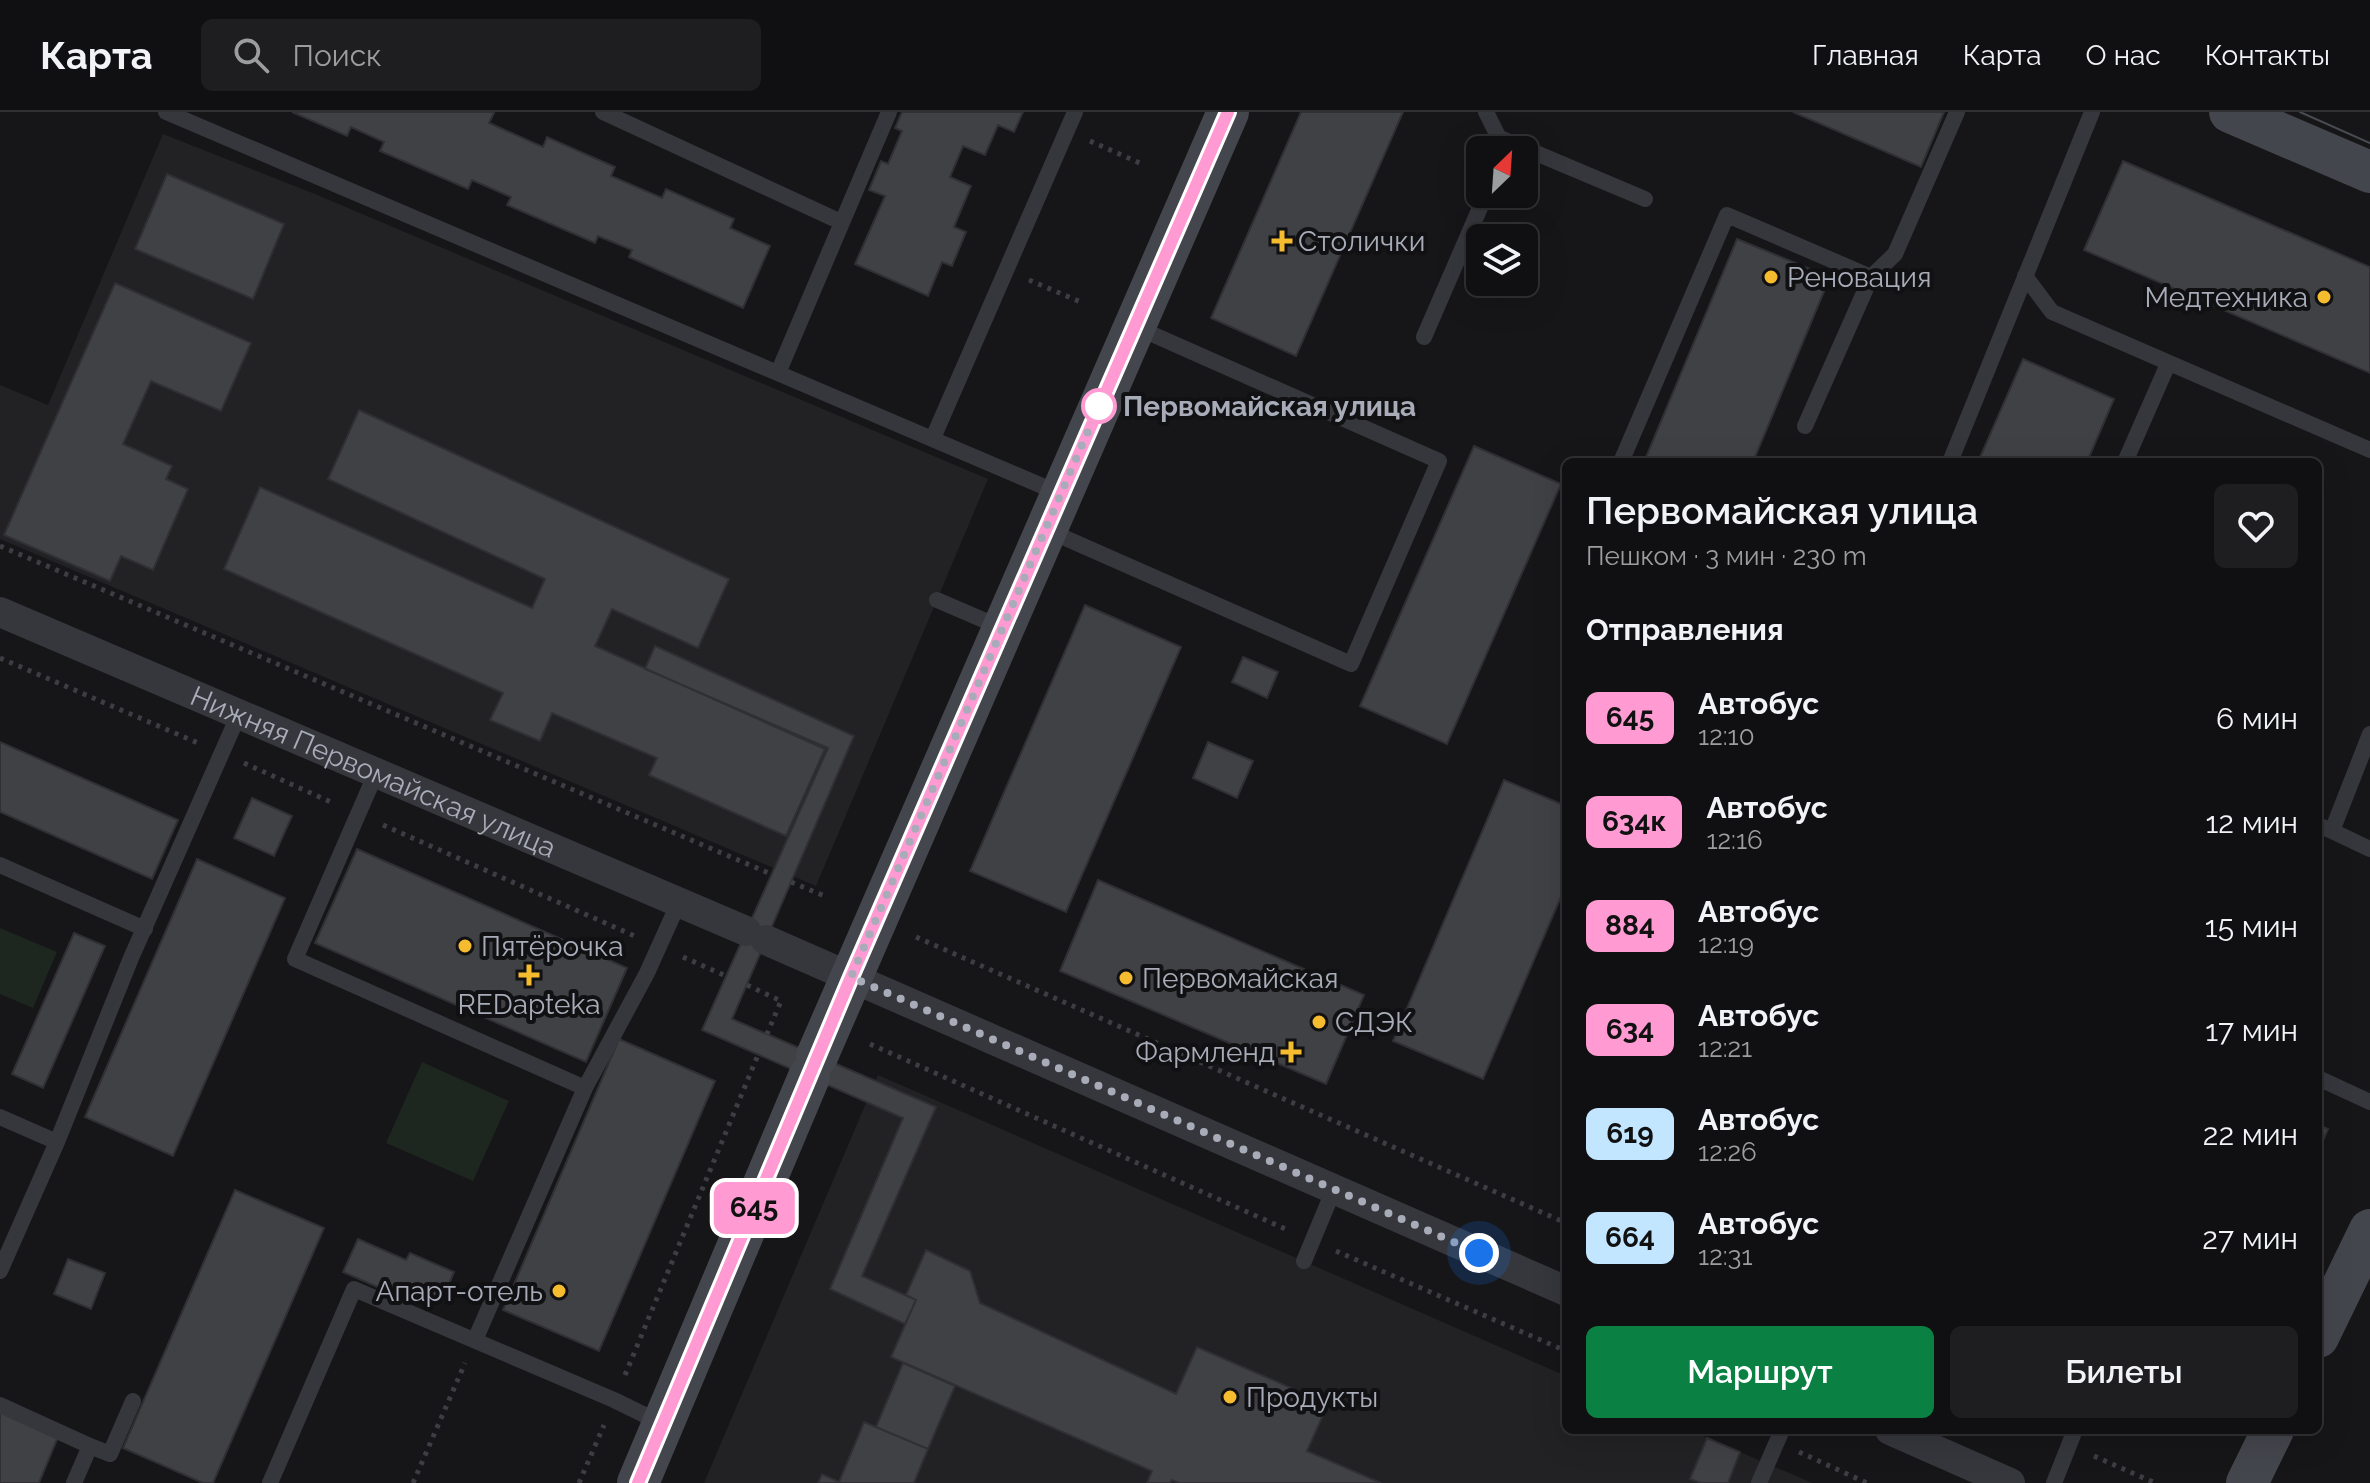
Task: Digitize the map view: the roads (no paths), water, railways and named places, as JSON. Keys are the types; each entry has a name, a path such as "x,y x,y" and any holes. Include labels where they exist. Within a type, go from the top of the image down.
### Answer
{"street":[{"path":"638,1483 851,977 1228,112"},
{"path":"2230,112 2370,172"},
{"name":"Нижняя Первомайская улица","path":"0,612 756,935 1562,1289"},
{"path":"2322,1329 2370,1230"},
{"path":"1899,1434 2010,1483"},
{"path":"2247,1483 2271,1434"}],"lane":[{"path":"166,112 933,438 1053,512 1351,664 1439,461 1134,327"},
{"path":"603,112 841,222"},
{"path":"778,373 889,112"},
{"path":"933,438 1075,112"},
{"path":"1486,112 1498,136"},
{"path":"1805,426 1871,277 1895,254 1957,112"},
{"path":"1952,458 2092,112"},
{"path":"1538,158 1645,199"},
{"path":"1424,337 1480,208"},
{"path":"1623,458 1727,215 1871,277"},
{"path":"2025,276 2052,312 2370,450"},
{"path":"2127,458 2168,364"},
{"path":"937,600 1002,628"},
{"path":"0,1271 239,714"},
{"path":"2370,734 2325,828 2370,849"},
{"path":"376,773 295,959 585,1088"},
{"path":"0,865 145,929"},
{"path":"475,1340 585,1088 647,973 679,902"},
{"path":"2322,1080 2370,1102"},
{"path":"0,1117 57,1142"},
{"path":"1304,1261 1334,1189"},
{"path":"270,1483 354,1289 614,1400 662,1424"},
{"path":"0,1405 110,1454 133,1401"},
{"path":"2054,1483 2073,1434"},
{"path":"1759,1483 1780,1436"},
{"path":"74,1483 90,1446"}],"tram line":[{"path":"2300,112 2370,143"}],"place":[{"name":"Столички","path":"1282,241"},
{"name":"Реновация","path":"1771,277"},
{"name":"Медтехника","path":"2324,297"},
{"name":"Первомайская улица","path":"1099,406"},
{"name":"Пятёрочка","path":"465,946"},
{"name":"REDapteka","path":"529,975"},
{"name":"Первомайская","path":"1126,978"},
{"name":"СДЭК","path":"1319,1022"},
{"name":"Фармленд","path":"1291,1052"},
{"name":"Апарт-отель","path":"559,1291"},
{"name":"Продукты","path":"1230,1397"}]}
